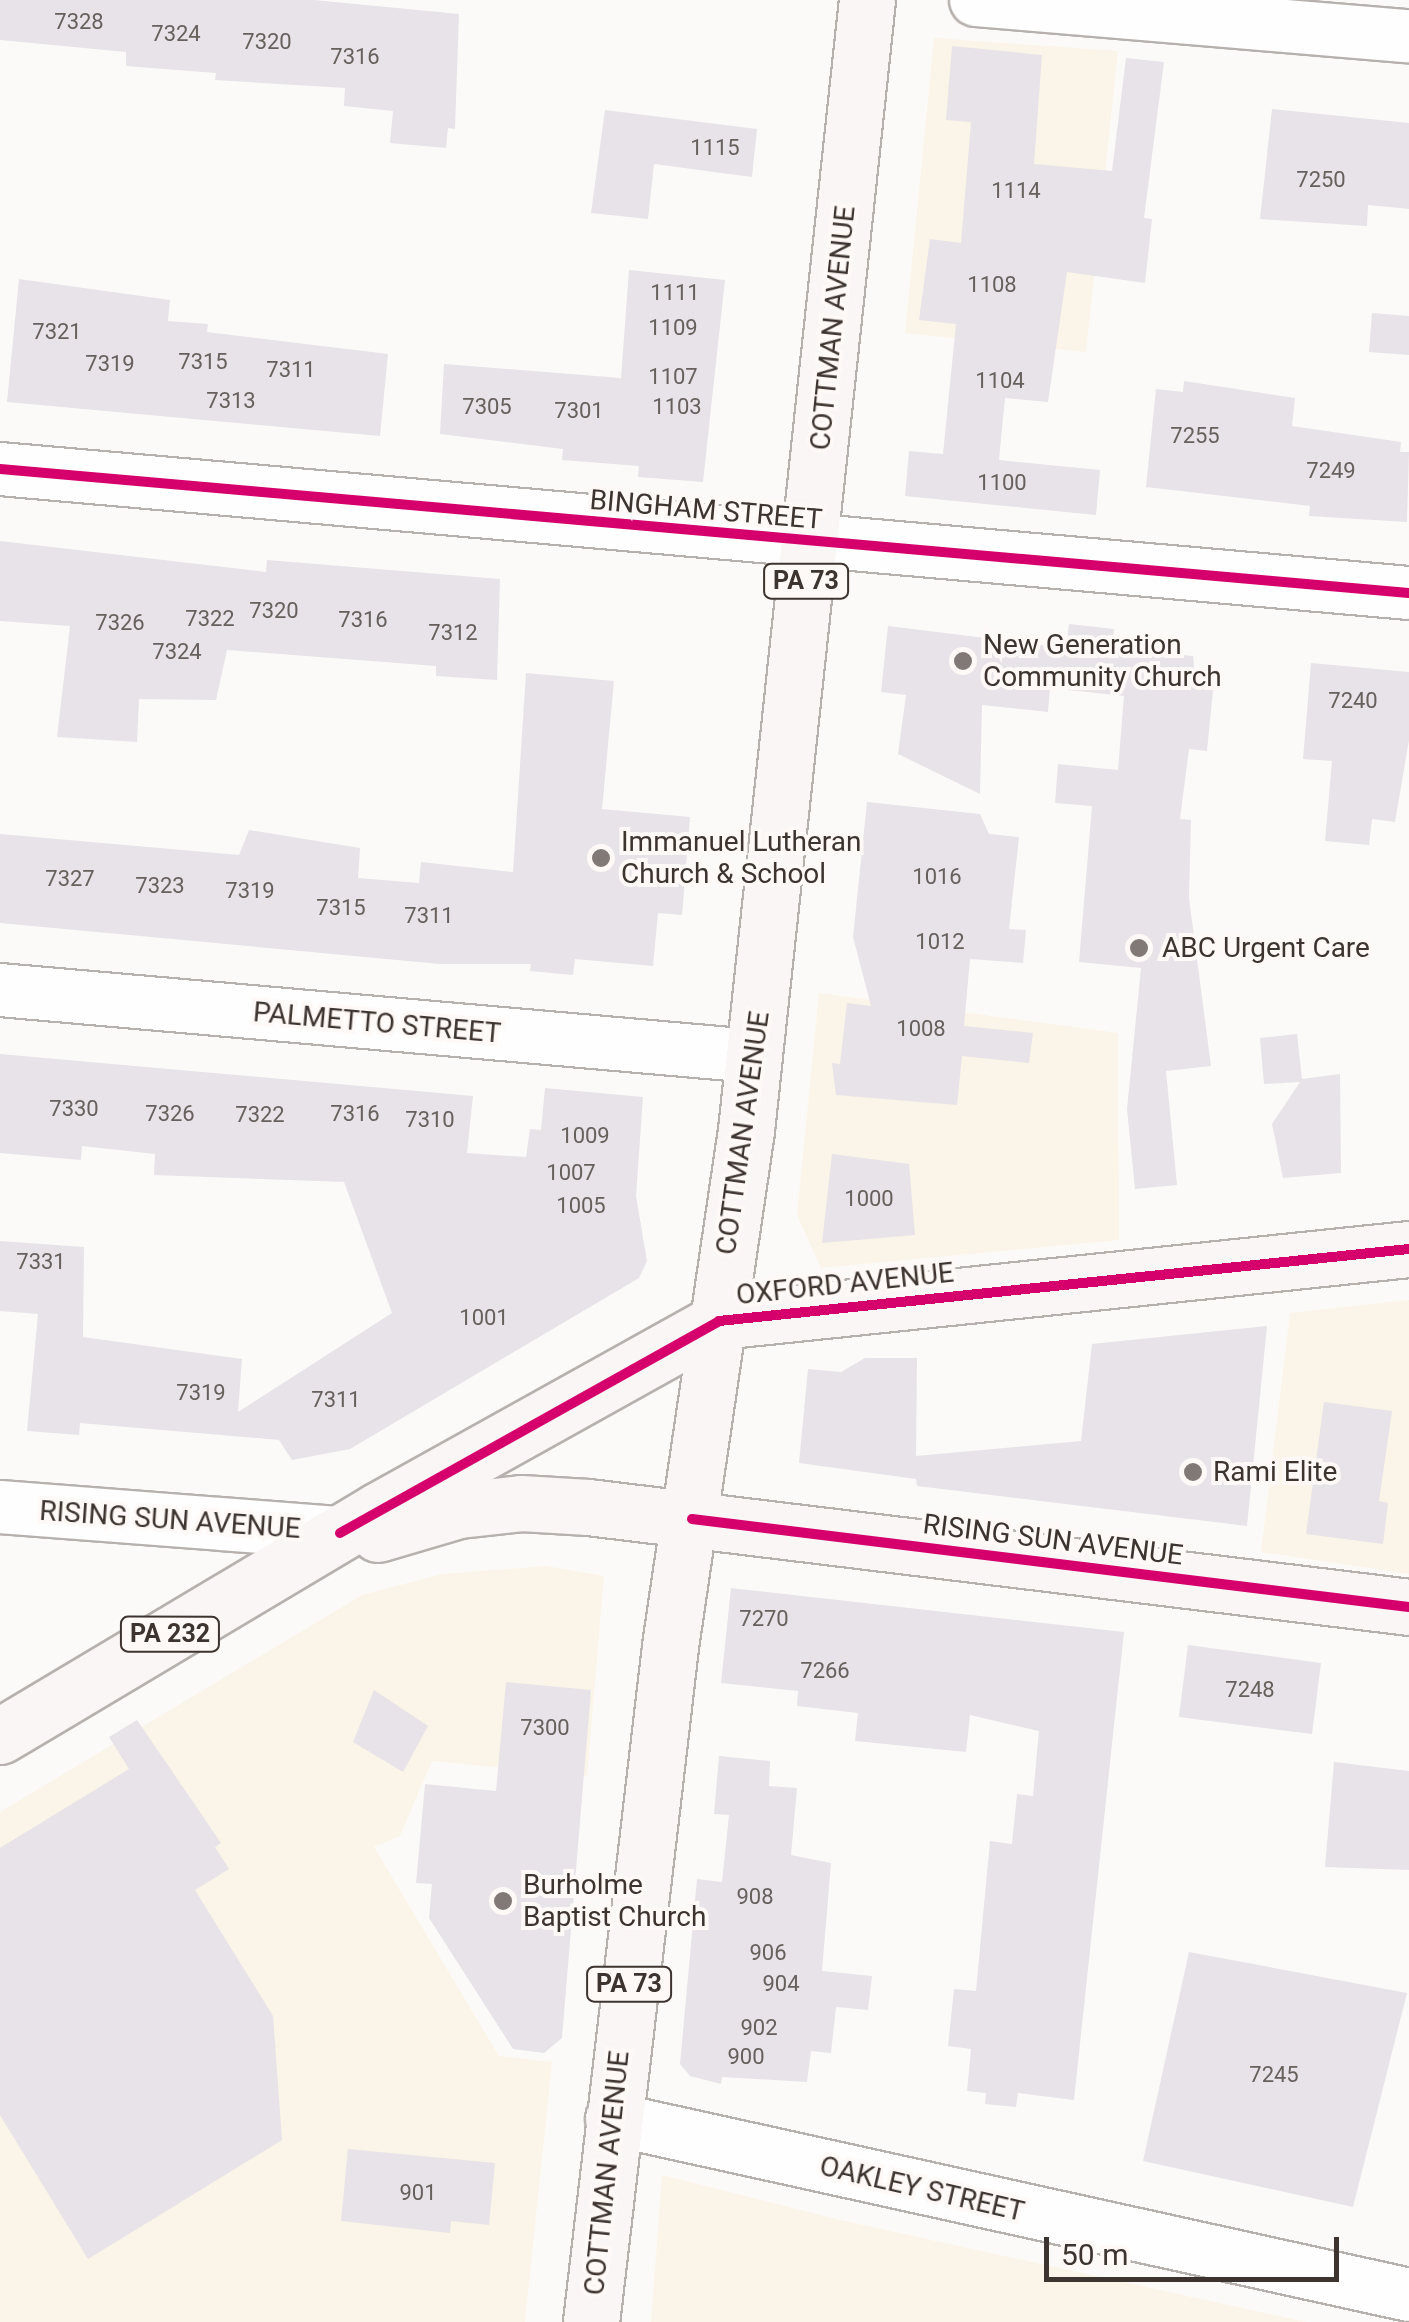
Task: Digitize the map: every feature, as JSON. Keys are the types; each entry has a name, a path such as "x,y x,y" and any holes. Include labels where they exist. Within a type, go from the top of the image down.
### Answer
{"main road":[{"name":"COTTMAN AVENUE","path":"591,2322 612,2119 754,1056 868,0"},
{"name":"OXFORD AVENUE","path":"0,1736 340,1533 718,1321 1409,1248"},
{"name":"RISING SUN AVENUE","path":"340,1533 388,1534 459,1510 521,1502 692,1518 1409,1607"}],"street":[{"path":"976,0 1409,36"},
{"name":"BINGHAM STREET","path":"0,468 1409,593"},
{"name":"PALMETTO STREET","path":"0,990 754,1056"},
{"name":"RISING SUN AVENUE","path":"0,1507 340,1533"},
{"name":"OAKLEY STREET","path":"612,2119 1409,2294"}],"shaded area":[{"path":"934,38 1118,51 1086,352 905,333"},
{"path":"819,993 1118,1033 1119,1240 821,1268 797,1215"},
{"path":"1409,1300 1409,1574 1261,1552 1290,1313"},
{"path":"546,1566 604,1576 587,1776 432,1761 400,1836 374,1847 499,2056 552,2062 525,2322 0,2322 0,1812 362,1595 442,1574"},
{"path":"662,2175 836,2219 1306,2322 651,2322"}],"building":[{"path":"0,0 314,0 459,14 455,129 448,128 446,148 390,143 393,111 344,106 345,88 215,80 216,73 126,66 126,52 0,40"},
{"path":"952,46 1042,55 1034,164 1112,171 1126,58 1164,62 1144,218 1152,219 1145,283 1067,272 1048,402 1005,398 999,460 1100,470 1096,515 905,496 909,451 943,454 956,324 919,320 930,239 961,243 971,122 946,120"},
{"path":"1272,109 1409,123 1409,209 1368,205 1367,226 1260,219"},
{"path":"605,110 757,129 752,177 654,164 648,219 591,213"},
{"path":"629,270 725,280 703,482 638,477 639,466 562,460 563,449 440,434 444,364 621,378"},
{"path":"19,279 170,300 168,321 208,324 207,332 388,354 380,436 7,402"},
{"path":"1372,313 1409,316 1409,355 1369,352"},
{"path":"1184,381 1295,398 1292,426 1401,442 1400,452 1409,452 1407,522 1309,516 1310,506 1146,487 1156,389 1183,392"},
{"path":"0,541 266,572 267,560 500,579 497,680 436,676 436,666 227,650 216,700 139,699 137,742 57,737 70,626 0,621"},
{"path":"1069,624 1114,629 1112,648 1193,656 1195,678 1214,680 1207,751 1189,749 1180,819 1191,820 1189,898 1211,1066 1166,1071 1177,1185 1135,1189 1127,1109 1141,968 1079,962 1092,806 1055,803 1058,764 1118,770 1124,696 1050,688 1048,712 982,705 980,794 898,754 906,695 881,692 888,626 1066,648"},
{"path":"1311,663 1409,672 1409,740 1395,822 1372,819 1369,845 1325,841 1332,761 1303,759"},
{"path":"526,673 614,681 602,809 690,817 682,915 658,913 653,966 575,959 573,975 530,971 531,964 440,964 0,923 0,834 239,855 249,830 360,848 358,878 419,883 421,862 513,872"},
{"path":"867,802 980,814 989,834 1019,837 1009,929 1026,930 1023,963 970,959 964,1026 1033,1033 1029,1063 962,1056 957,1105 836,1095 832,1063 840,1064 847,1003 871,1006 853,937"},
{"path":"1297,1034 1302,1079 1340,1074 1341,1173 1283,1178 1272,1124 1300,1082 1264,1084 1260,1038"},
{"path":"0,1054 473,1096 467,1153 526,1157 530,1129 541,1130 545,1088 643,1097 636,1196 647,1261 639,1278 350,1449 292,1460 279,1440 80,1423 79,1435 27,1431 38,1314 0,1311 0,1241 84,1247 83,1337 242,1359 238,1412 392,1313 344,1182 154,1175 155,1154 82,1146 81,1160 0,1153"},
{"path":"832,1154 909,1164 915,1235 822,1243"},
{"path":"1267,1326 1247,1526 917,1486 916,1479 799,1463 808,1369 841,1372 865,1358 917,1358 916,1456 1081,1441 1092,1344"},
{"path":"1324,1402 1392,1411 1379,1501 1388,1503 1383,1544 1306,1534"},
{"path":"731,1588 1124,1632 1074,2100 1018,2093 1016,2107 985,2104 986,2093 967,2091 971,2049 948,2046 954,1989 976,1991 990,1841 1012,1844 1017,1794 1033,1796 1039,1731 970,1715 966,1752 855,1741 858,1713 797,1706 798,1691 721,1683"},
{"path":"1188,1645 1321,1663 1312,1734 1179,1717"},
{"name":"Burholme Baptist Church","path":"506,1682 591,1690 562,2038 544,2053 513,2049 429,1918 432,1884 416,1883 425,1784 496,1791"},
{"path":"374,1690 428,1726 403,1772 353,1742"},
{"path":"137,1720 221,1843 215,1847 229,1869 195,1890 273,2016 282,2140 88,2259 0,2115 0,1848 129,1769 109,1737"},
{"path":"719,1756 770,1761 769,1786 797,1788 791,1855 831,1863 822,1971 872,1976 868,2010 836,2007 831,2053 811,2051 807,2082 722,2077 721,2084 690,2076 680,2064 697,1879 722,1882 729,1815 714,1814"},
{"path":"1334,1762 1409,1771 1409,1870 1325,1867"},
{"path":"1189,1952 1407,1993 1353,2207 1143,2161"},
{"path":"348,2149 495,2163 489,2225 451,2221 450,2233 341,2221"}],"cycle path":[{"path":"0,469 1409,593"},
{"path":"340,1533 719,1321 1409,1249"},
{"path":"692,1519 1409,1607"}],"place":[{"name":"New Generation Community Church","path":"963,661"},
{"name":"Immanuel Lutheran Church & School","path":"601,858"},
{"name":"ABC Urgent Care","path":"1139,948"},
{"name":"Rami Elite","path":"1193,1472"},
{"name":"Burholme Baptist Church","path":"503,1901"}]}
